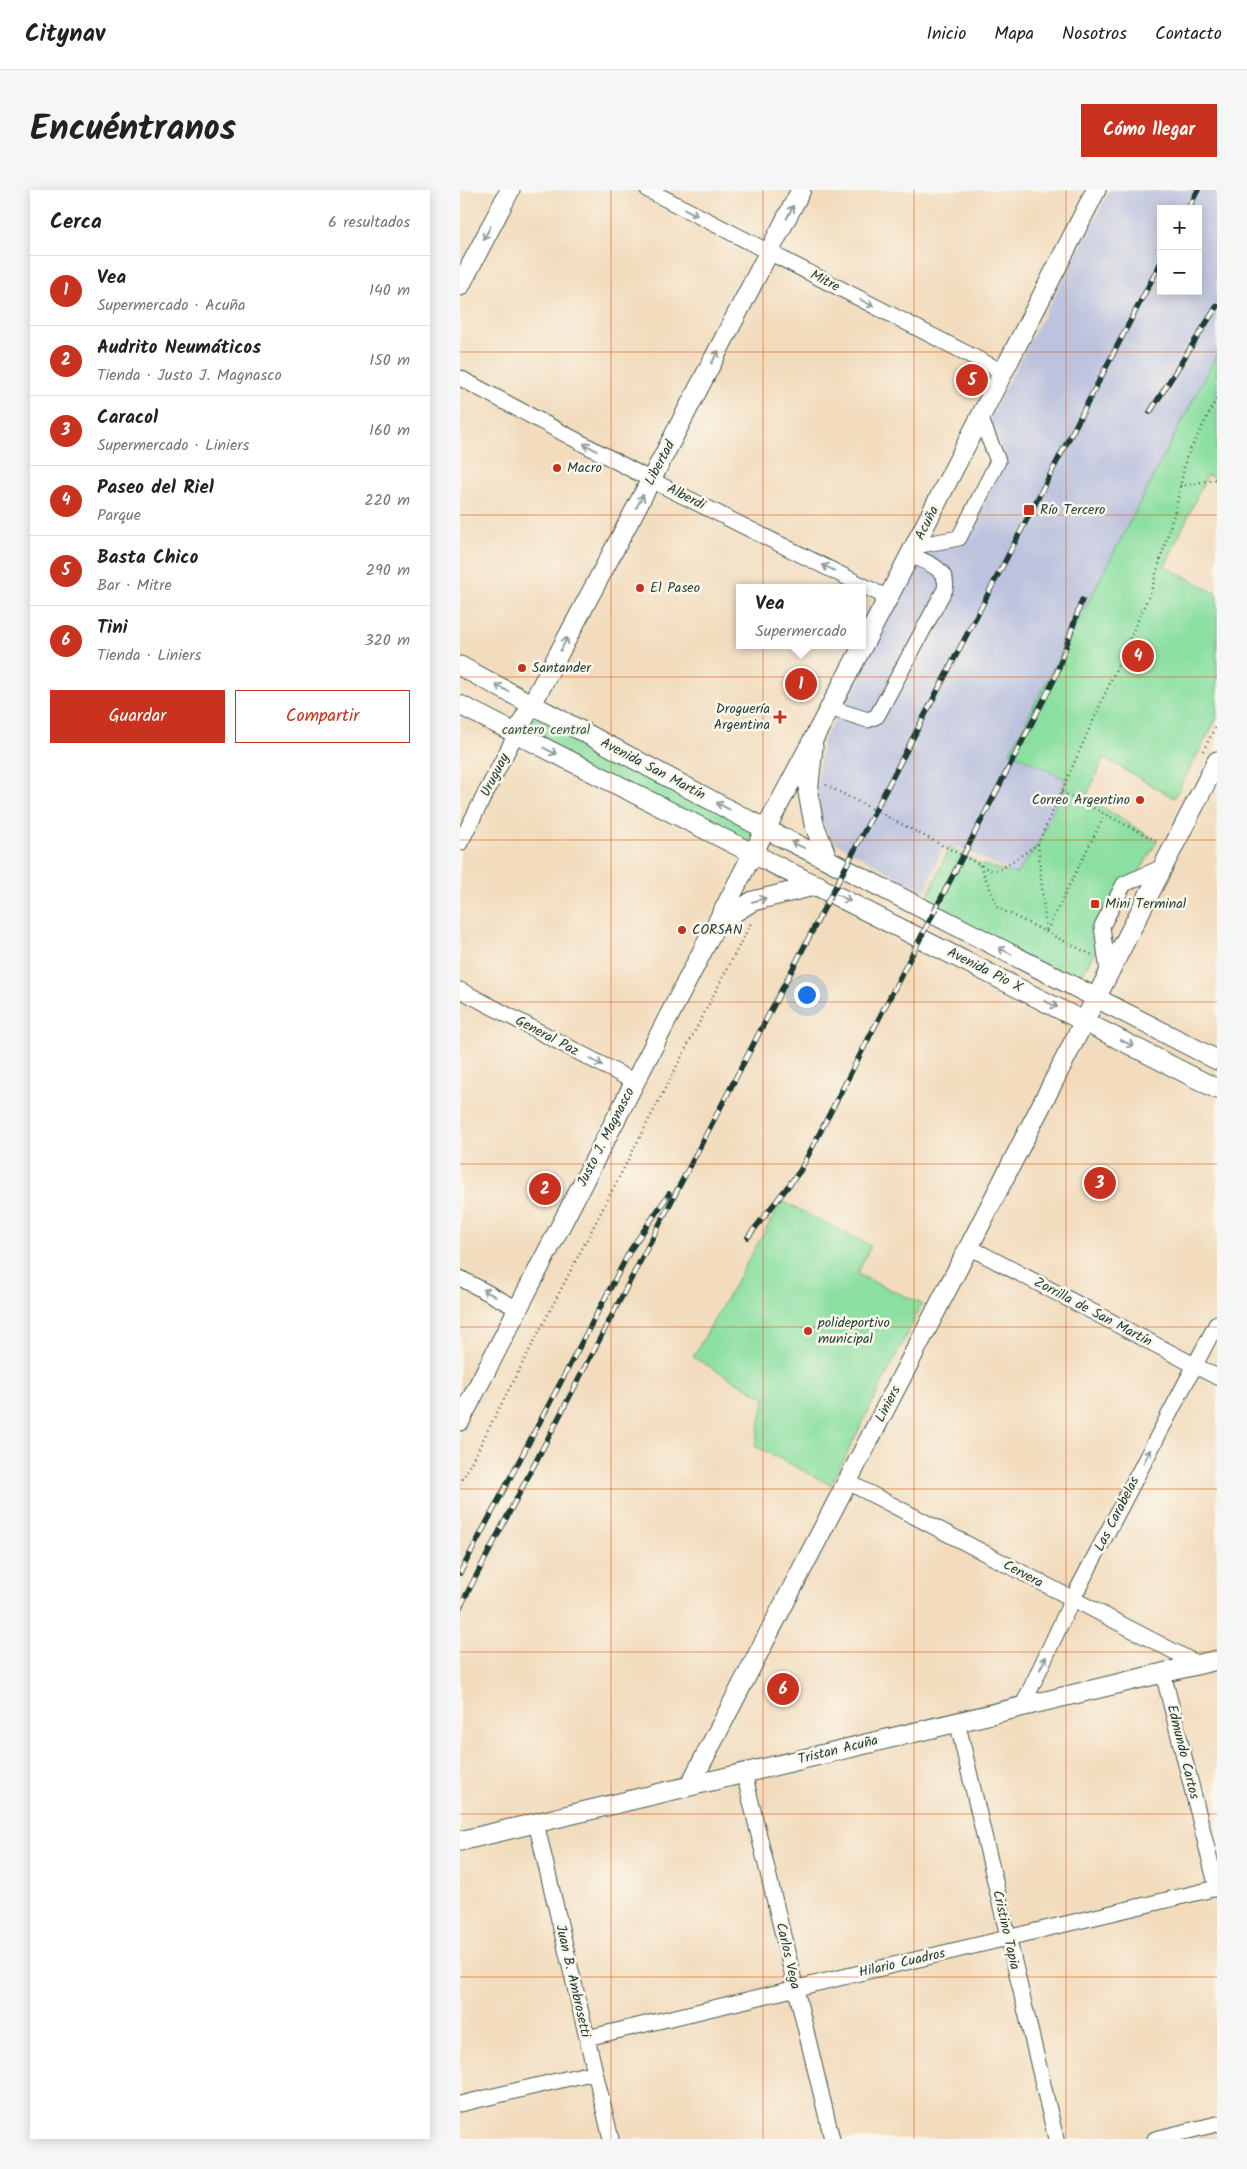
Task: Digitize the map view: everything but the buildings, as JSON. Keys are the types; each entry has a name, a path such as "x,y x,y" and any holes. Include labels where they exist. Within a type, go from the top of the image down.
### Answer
{"main road":[{"path":"460,286 510,190"},
{"name":"Libertad","path":"516,734 651,480 801,190"},
{"name":"Acuña","path":"866,640 1096,190"},
{"name":"Acuña","path":"753,853 861,649"},
{"name":"Avenida San Martín","path":"460,666 766,829"},
{"name":"Avenida San Martín","path":"460,705 753,853"},
{"path":"814,737 808,793 814,824 828,860"},
{"name":"Liniers","path":"690,1785 969,1247 1083,1020 1216,767"},
{"name":"Avenida Pio X","path":"766,829 1217,1060"},
{"name":"Avenida Pio X","path":"753,853 1217,1088"},
{"name":"Justo J. Magnasco","path":"460,1421 753,853"},
{"path":"717,923 753,901 818,885"},
{"name":"Tristan Acuña","path":"460,1842 690,1785 957,1721 1022,1708 1217,1660"}],"street":[{"name":"Mitre","path":"648,190 1003,372"},
{"name":"Alberdi","path":"460,378 651,480 860,584"},
{"path":"912,550 959,538 998,462 980,417"},
{"path":"830,708 868,720 877,716 945,588 946,583 942,573 912,550"},
{"name":"Alberdi","path":"866,587 888,598"},
{"name":"Uruguay","path":"460,843 516,734"},
{"path":"1108,973 1102,926 1124,884 1163,867"},
{"name":"General Paz","path":"460,990 634,1082"},
{"name":"Zorrilla de San Martín","path":"969,1247 1217,1377"},
{"path":"460,1278 518,1309"},
{"name":"Las Carabelas","path":"1022,1708 1072,1600 1217,1323"},
{"name":"Cervera","path":"848,1482 1198,1664"},
{"name":"Edmundo Cartos","path":"1164,1674 1217,1888"},
{"name":"Cristino Tapia","path":"957,1721 1056,2139"},
{"name":"Carlos Vega","path":"744,1773 832,2139"},
{"name":"Juan B. Ambrosetti","path":"536,1823 611,2139"},
{"name":"Hilario Cuadros","path":"587,2038 1217,1888"},
{"path":"460,2104 595,2072"},
{"path":"1155,2139 1217,2124"}],"path":[{"path":"1046,932 1038,844 1152,591 1186,458 1217,398"},
{"path":"1180,486 1217,479"},
{"path":"810,777 990,870 1001,869 1038,844"},
{"path":"1062,791 1172,848"},
{"path":"1046,932 1105,814"},
{"path":"980,864 998,908 1093,956 1108,973"},
{"path":"460,1484 763,899"}],"shaded area":[{"path":"1110,190 1217,190 1217,354 1010,752 1067,780 1038,844 1016,874 957,847 943,848 925,892 831,840 821,819 816,792 822,743 924,550 965,543 1005,461 989,418"}],"green space":[{"path":"1217,354 1217,479 1207,475 1165,566 1217,594 1217,718 1174,798 1104,758 1086,797 1157,841 1075,987 922,908 950,847 980,864 1016,874 1038,844 1067,780 1010,752"},
{"name":"cantero central","path":"532,704 765,829 753,853 516,734"},
{"name":"polideportivo municipal","path":"782,1201 871,1246 857,1274 922,1304 831,1485 755,1446 765,1398 693,1357"}],"railway":[{"path":"1190,205 1198,190"},
{"path":"460,1607 1157,270"},
{"path":"1150,412 1217,306"},
{"path":"748,1237 800,1171 1055,678 1082,600"},
{"path":"460,1573 631,1249 669,1194"}],"place":[{"name":"Basta Chico","path":"972,380"},
{"name":"Macro","path":"557,468"},
{"name":"Río Tercero","path":"1029,510"},
{"name":"El Paseo","path":"640,588"},
{"name":"Paseo del Riel","path":"1138,656"},
{"name":"Santander","path":"522,668"},
{"name":"Vea","path":"801,684"},
{"name":"Droguería Argentina","path":"780,717"},
{"name":"Correo Argentino","path":"1140,800"},
{"name":"Mini Terminal","path":"1095,904"},
{"name":"CORSAN","path":"682,930"},
{"name":"Caracol","path":"1100,1183"},
{"name":"Audrito Neumáticos","path":"545,1189"},
{"name":"polideportivo municipal","path":"808,1331"},
{"name":"Tini","path":"783,1689"}]}
